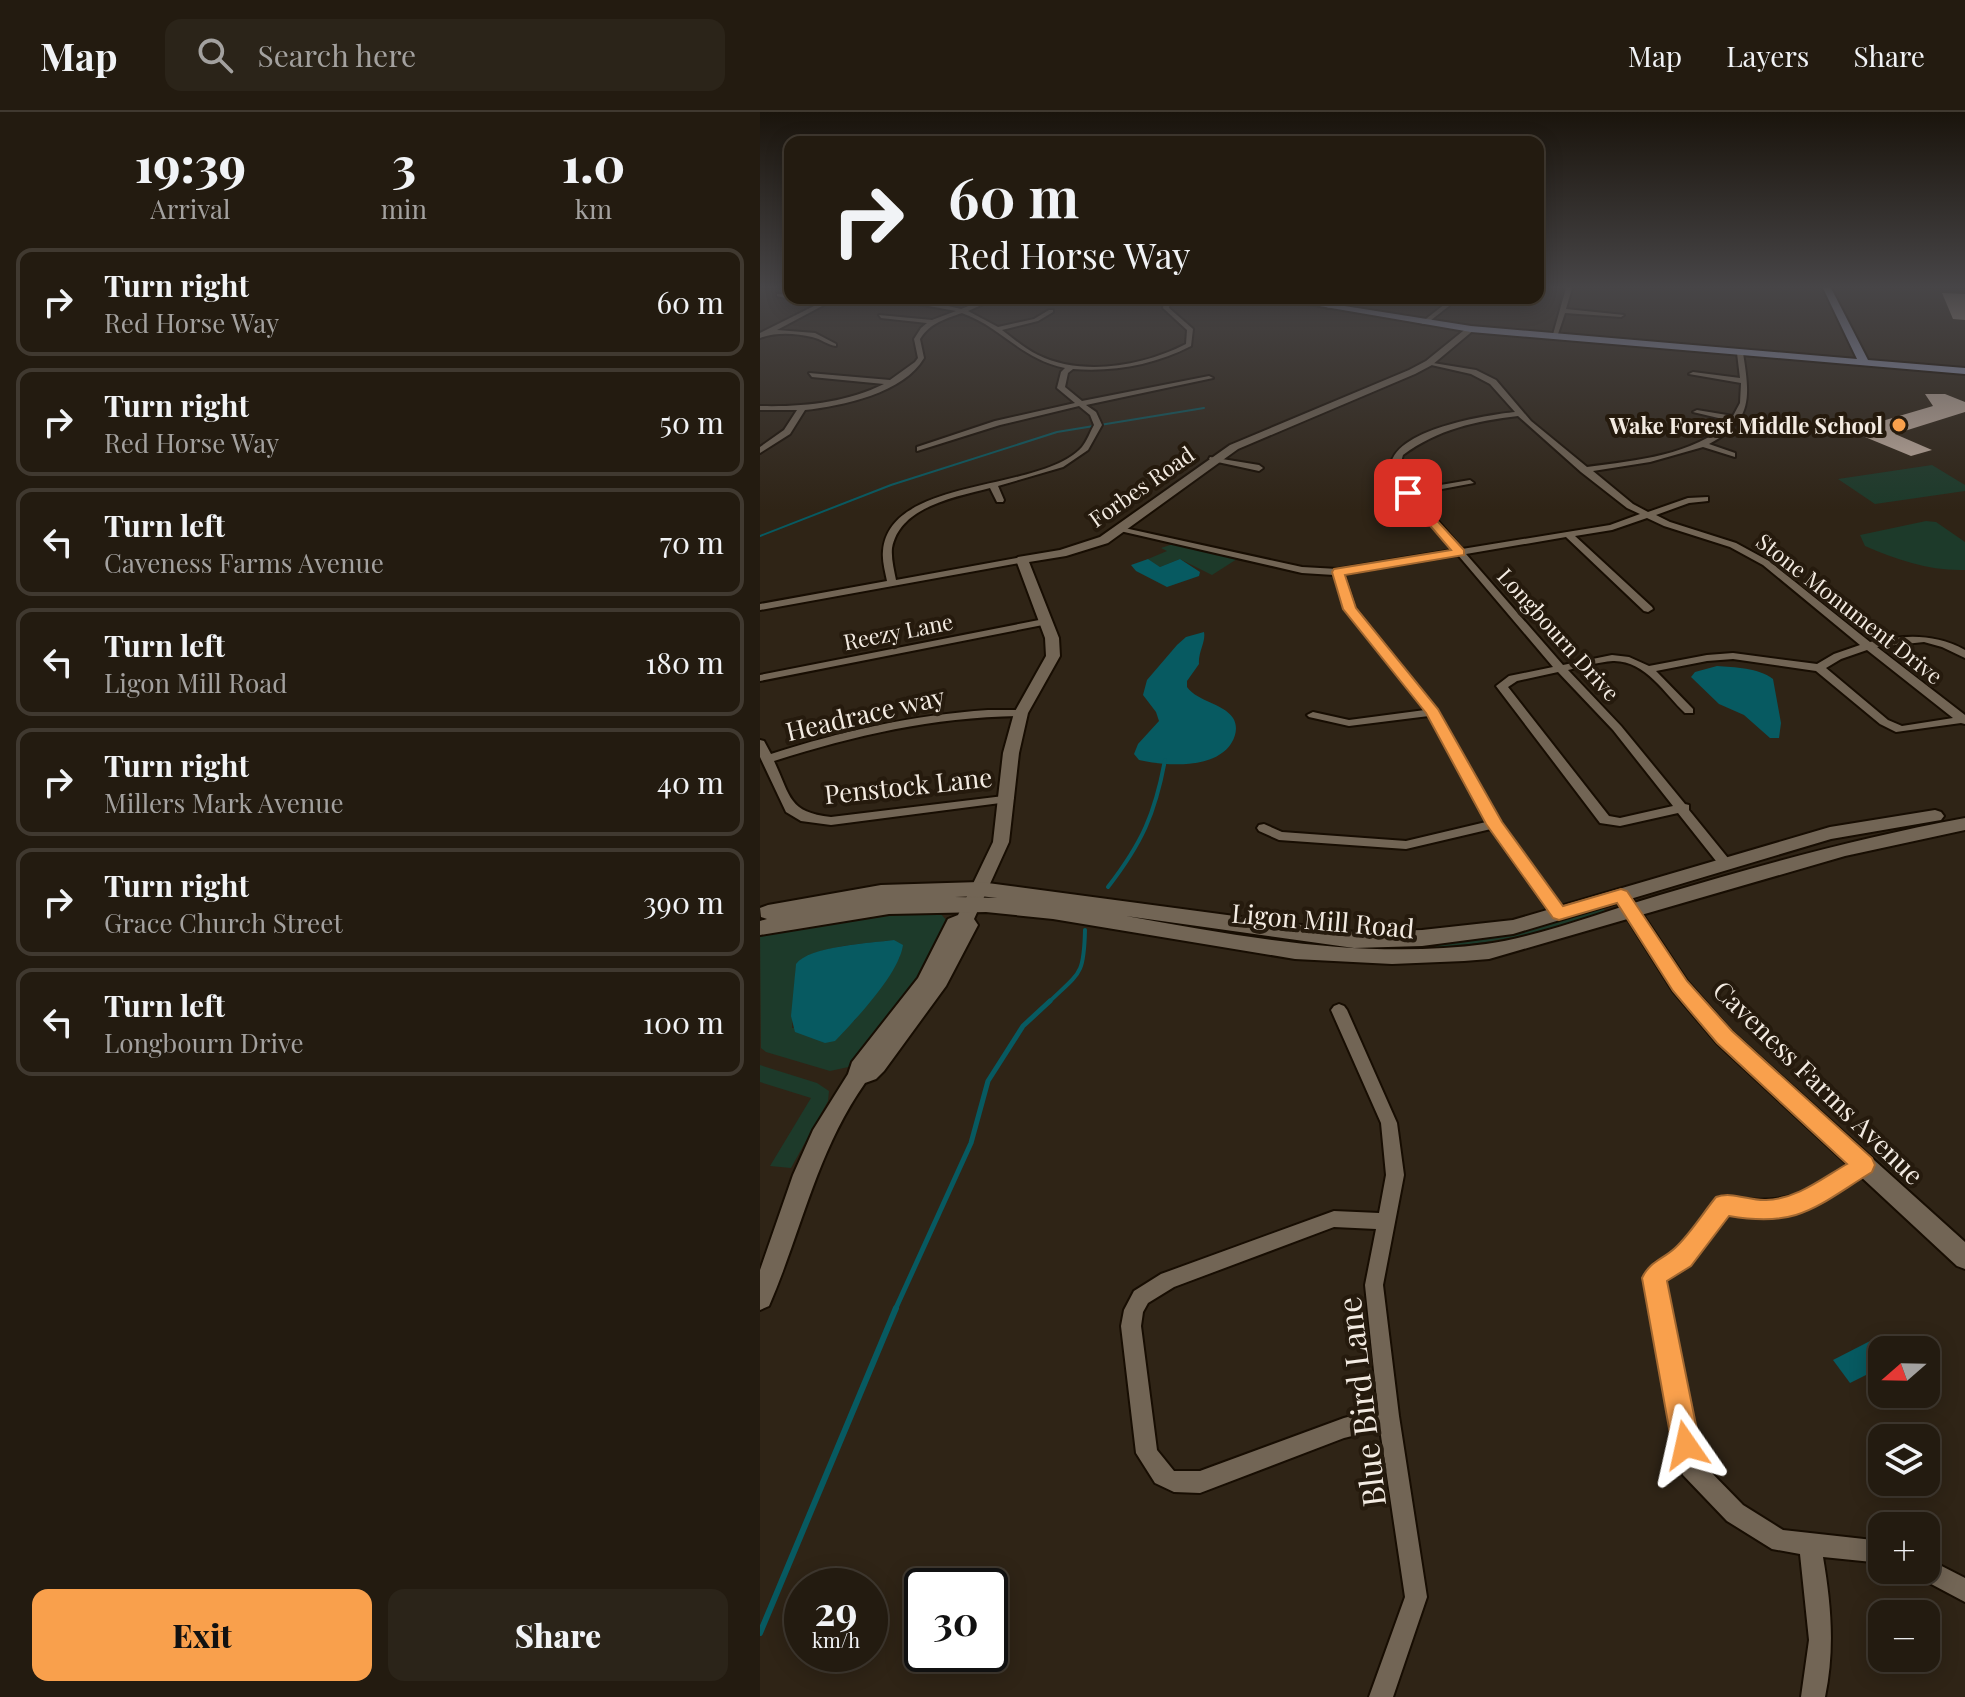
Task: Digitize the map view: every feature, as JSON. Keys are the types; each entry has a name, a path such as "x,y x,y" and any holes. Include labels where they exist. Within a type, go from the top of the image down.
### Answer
{"main road":[{"path":"1864,362 1965,371"},
{"name":"Ligon Mill Road","path":"760,914 881,892 1019,907 1292,951 1372,958 1435,957 1489,951 1627,904 1725,863 1869,825 1965,813"},
{"name":"Ligon Mill Road","path":"760,928 855,910 974,902 1354,940 1453,934 1513,927 1559,914 1627,904 1825,853 1965,824"}],"street":[{"path":"760,408 802,408 855,398 891,382 919,362"},
{"path":"1055,362 1071,367 1142,362"},
{"path":"1584,470 1664,457 1702,444 1729,426 1744,404 1741,362"},
{"name":"Stone Monument Drive","path":"1429,363 1473,372 1493,382 1519,414 1623,501 1648,516 1752,554 1964,720"},
{"name":"Forbes Road","path":"760,607 1086,547 1123,529 1213,459 1234,447 1429,363"},
{"path":"892,583 887,546 892,533 906,517 944,497 1057,467 1090,446 1098,425 1093,414 1061,388 1065,372 1071,367"},
{"path":"1693,374 1743,381"},
{"path":"812,375 891,382"},
{"path":"920,449 998,423 1209,378"},
{"path":"1122,386 1129,393"},
{"path":"760,451 787,432 802,408"},
{"path":"1697,412 1735,419"},
{"name":"Longbourn Drive","path":"1519,414 1462,422 1406,447 1395,461 1394,472 1408,493 1559,667 1617,728 1725,863"},
{"path":"1702,444 1732,455"},
{"path":"1213,459 1259,468"},
{"path":"1408,493 1470,483"},
{"path":"993,485 1000,500"},
{"path":"1123,529 1302,570 1338,572 1569,535 1648,516 1688,501 1705,499"},
{"path":"1569,535 1648,609"},
{"path":"760,1298 779,1258 805,1173 825,1128 858,1076 869,1073 877,1065 928,1001 958,950 969,925 974,902 1001,842 1011,753 1021,713 1053,656 1052,638 1022,560"},
{"path":"1338,572 1350,609 1433,712 1494,824 1559,914"},
{"name":"Reezy Lane","path":"760,678 1044,622"},
{"path":"1819,668 1832,657 1910,639 1948,646 1965,655"},
{"path":"1649,669 1733,656 1819,668 1884,722 1900,730 1964,720"},
{"path":"1684,808 1620,822 1605,820 1502,686 1513,678 1559,667 1628,658 1649,669 1689,711"},
{"path":"1313,715 1349,723 1433,712"},
{"name":"Headrace way","path":"768,759 833,738 944,714 1021,713"},
{"name":"Penstock Lane","path":"760,744 791,809 806,818 831,821 1008,798"},
{"path":"1264,828 1279,836 1406,845 1494,824"},
{"name":"Caveness Farms Avenue","path":"1627,904 1680,986 1724,1037 1965,1258"},
{"name":"Blue Bird Lane","path":"1339,1010 1389,1123 1395,1175 1374,1285 1389,1416 1416,1597 1381,1697"},
{"path":"1864,1165 1795,1207 1764,1211 1724,1204 1682,1258 1662,1269 1654,1278 1691,1467 1735,1513 1756,1529 1780,1541 1868,1550"},
{"path":"1385,1221 1334,1219 1168,1280 1141,1297 1131,1326 1147,1453 1167,1480 1181,1484 1200,1482 1344,1428 1389,1416"},
{"path":"1810,1544 1821,1619 1820,1669 1813,1697"},
{"path":"1940,1577 1965,1591"}],"green space":[{"path":"1932,465 1965,485 1965,491 1875,504 1838,479"},
{"path":"1926,521 1936,522 1965,542 1965,570 1926,567 1902,560 1865,546 1860,535"},
{"path":"1170,545 1237,559 1212,575 1180,559 1160,567 1148,559 1167,551 1161,548"},
{"path":"1604,908 1605,913 1495,940 1459,946 1386,950 1287,946 1134,918 1177,921 1308,941 1546,924"},
{"path":"938,911 948,922 935,959 853,1066 830,1071 761,1048 760,934 839,917","holes":["894,940 900,957 854,1021 792,1028 796,965 803,959 841,946"]},
{"path":"760,1065 817,1083 829,1091 828,1101 791,1168 770,1166 811,1098 760,1082"}],"water":[{"path":"1148,559 1160,567 1180,559 1200,572 1199,576 1167,587 1136,571 1131,565"},
{"path":"1204,632 1199,664 1187,681 1187,687 1229,713 1236,724 1233,739 1225,751 1203,762 1163,764 1139,760 1134,754 1138,744 1159,721 1143,695 1147,680 1186,637"},
{"path":"1717,666 1754,670 1773,679 1781,723 1779,738 1770,738 1744,715 1719,704 1691,677 1695,672"},
{"path":"894,940 903,945 894,969 875,996 835,1041 825,1043 795,1032 791,1016 796,964 827,949"},
{"path":"1868,1342 1868,1374 1850,1383 1833,1360"}],"building":[{"name":"Wake Forest Middle School","path":"1925,394 1945,394 1965,402 1965,412 1895,434 1932,450 1911,456 1865,437 1871,435 1862,431 1877,426 1872,424 1933,406"}],"waterway":[{"path":"760,536 891,485 1057,432 1204,408"},
{"path":"1108,887 1146,827 1165,760"},
{"path":"1048,1003 1078,972 1085,930"},
{"path":"895,1310 971,1143 988,1081 1023,1026 1050,1001"},
{"path":"760,1633 896,1308"}],"place":[{"name":"Wake Forest Middle School","path":"1899,425"}],"route":[{"path":"1408,493 1460,552 1338,572 1350,609 1433,712 1494,824 1559,914 1621,895 1680,986 1724,1037 1864,1165 1821,1194 1795,1207 1764,1211 1724,1204 1682,1258 1662,1269 1654,1278 1686,1445"}]}
